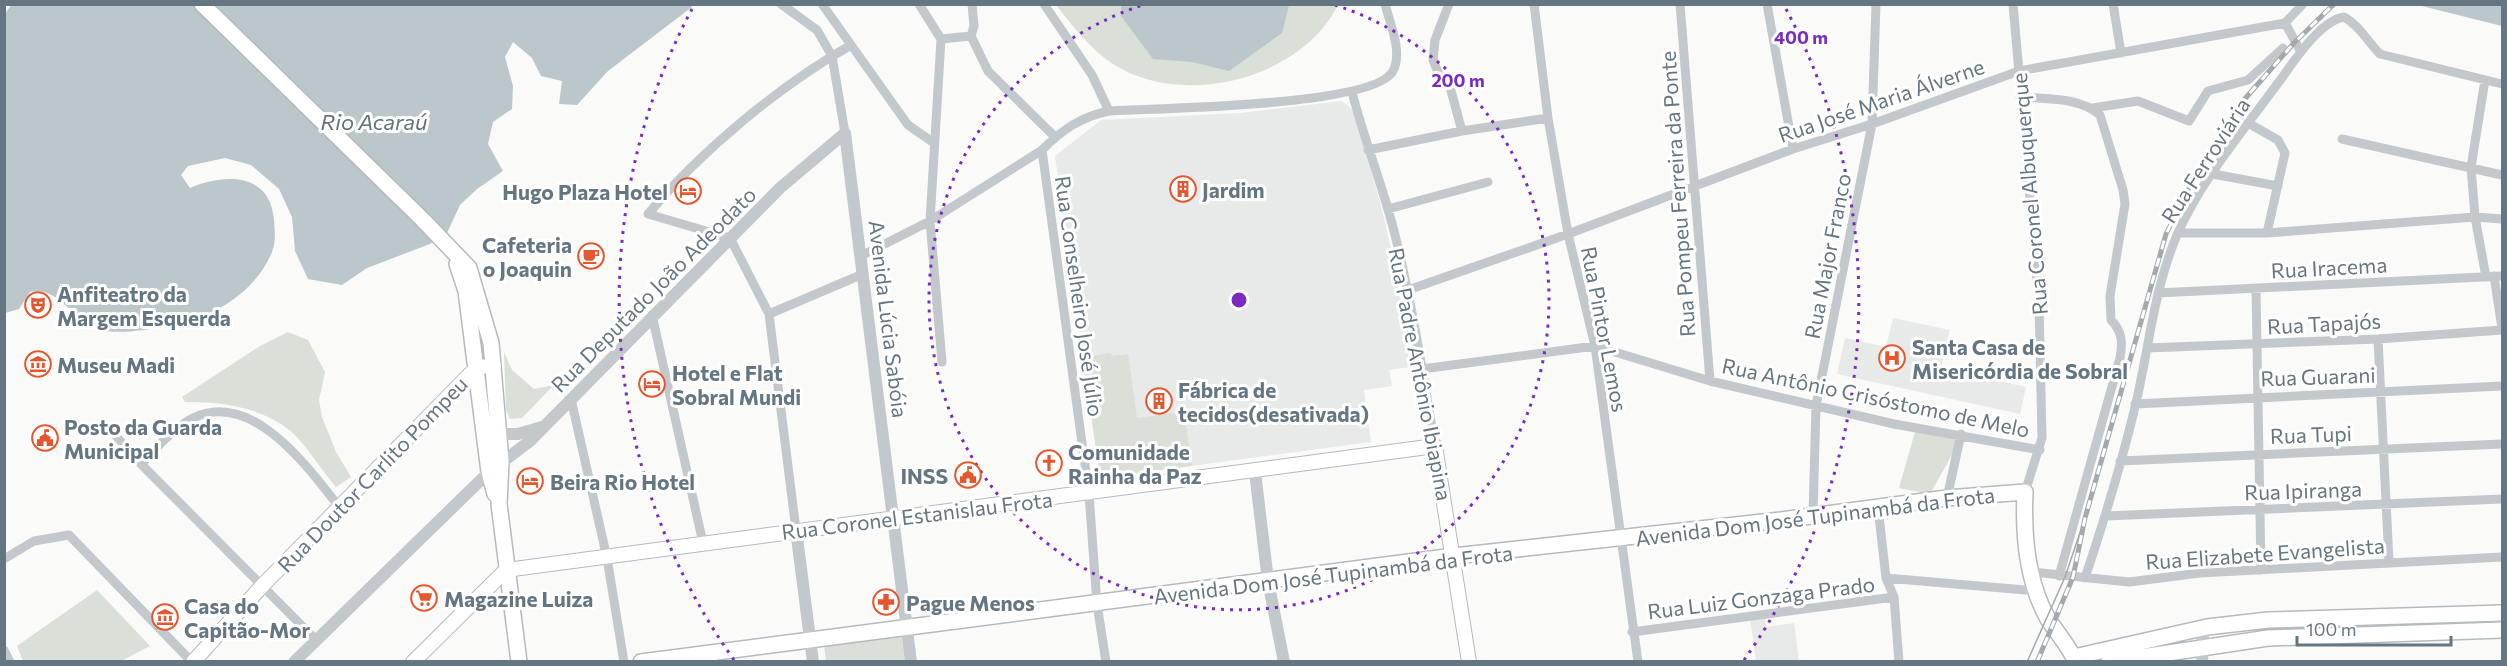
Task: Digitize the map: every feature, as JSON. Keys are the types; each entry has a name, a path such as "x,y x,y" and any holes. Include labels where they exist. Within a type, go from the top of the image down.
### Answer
{"main road":[{"path":"202,4 464,261 473,276 491,343 494,366 501,462 498,504"},
{"path":"450,247 466,291 489,472 498,504 519,662"},
{"path":"477,367 494,366"},
{"name":"Rua Doutor Carlito Pompeu","path":"193,662 262,586 477,367"},
{"name":"Rua Coronel Estanislau Frota","path":"506,570 894,517 1255,472 1436,446"},
{"name":"Rua Padre Antônio Ibiapina","path":"1436,446 1469,662"},
{"name":"Avenida Dom José Tupinambá da Frota","path":"641,662 809,638 1097,604 1454,556 1621,539 1947,498 2025,492"},
{"name":"Rua Coronel Albuquerque","path":"2025,492 2023,519 2036,591 2048,619 2075,659"},
{"path":"412,662 506,570"},
{"path":"2075,659 2207,627 2268,620 2502,613"},
{"path":"2118,661 2203,646 2268,638 2502,630"}],"street":[{"name":"Avenida Lúcia Sabóia","path":"781,4 817,30 832,56 845,133 911,662"},
{"path":"822,4 908,125 934,144"},
{"path":"919,4 941,39 930,221 942,362"},
{"path":"972,4 974,26 971,36 988,71 1055,137"},
{"path":"1044,4 1092,75 1108,111"},
{"path":"861,256 930,221 1042,150 1082,117 1108,111 1224,106 1352,92 1381,83 1395,67 1398,54 1385,4"},
{"path":"1449,4 1436,40 1433,60 1440,77 1450,87 1462,131"},
{"name":"Rua Pintor Lemos","path":"1534,4 1548,118 1568,234 1595,346 1632,632 1638,662"},
{"name":"Rua Pompeu Ferreira da Ponte","path":"1680,4 1710,381"},
{"path":"1767,4 1793,149"},
{"name":"Rua Major Franco","path":"1813,515 1816,406 1872,124 1876,4"},
{"name":"Rua Coronel Albuquerque","path":"2013,4 2039,303 2040,450 2025,492"},
{"path":"2113,4 2121,54"},
{"path":"2301,52 2285,23 2303,4"},
{"name":"Rua Ferroviária","path":"2085,578 2106,516 2135,404 2158,294 2178,233 2212,174 2301,52 2328,23 2344,17 2356,23 2369,43 2380,54 2485,80"},
{"name":"Rua José Maria Álverne","path":"1408,290 1568,234 1793,149 1872,124 2019,72 2285,23"},
{"path":"941,39 971,36"},
{"path":"813,662 769,314 730,238 648,214 668,190 766,101 798,77 851,45"},
{"path":"2020,97 2068,101 2093,108 2138,101 2189,121 2208,91 2248,80 2283,48"},
{"path":"2502,84 2485,80 2471,167 2475,217 2494,276 2502,329"},
{"name":"Rua Padre Antônio Ibiapina","path":"1352,92 1388,210 1408,290 1436,446"},
{"path":"2059,576 2122,346 2119,328 2111,320 2110,296 2115,256 2124,218 2123,190 2105,123 2093,108"},
{"path":"1368,150 1462,131 1548,118"},
{"path":"2248,123 2283,146 2285,153 2267,234"},
{"name":"Rua Deputado João Adeodato","path":"294,662 315,639 489,472 521,449 652,315 816,155 845,133"},
{"path":"2342,139 2502,175"},
{"name":"Rua Conselheiro José Júlio","path":"1042,150 1089,494 1097,604 1106,662"},
{"path":"2212,174 2278,186"},
{"path":"1388,210 1488,182"},
{"path":"2178,233 2267,234 2475,217 2502,219"},
{"path":"769,314 863,274"},
{"name":"Rua Iracema","path":"2158,294 2494,276"},
{"path":"2256,289 2261,454 2261,570"},
{"path":"652,315 703,543"},
{"name":"Rua Tapajós","path":"2147,348 2378,339 2502,329"},
{"path":"2378,339 2389,562"},
{"name":"Rua Antônio Crisóstomo de Melo","path":"1422,369 1595,346 1710,381 1816,406 1894,424 2040,450"},
{"name":"Rua Guarani","path":"2135,404 2259,396 2502,386"},
{"path":"571,399 607,558 624,662"},
{"path":"141,464 177,429 194,418 218,412 228,414 264,427 277,437 340,508"},
{"path":"108,427 141,464 315,639"},
{"path":"498,434 518,434 543,427"},
{"path":"1947,498 1960,434"},
{"name":"Rua Tupi","path":"2120,461 2502,444"},
{"path":"1255,472 1268,581 1284,662"},
{"name":"Rua Ipiranga","path":"2106,516 2502,500"},
{"path":"1878,507 1886,578 1894,597 1899,662"},
{"path":"4,559 34,541 69,535 193,662"},
{"name":"Rua Elizabete Evangelista","path":"2031,572 2129,582 2170,576 2502,557"},
{"name":"Rua Luiz Gonzaga Prado","path":"1886,578 2036,591"},
{"name":"Rua Luiz Gonzaga Prado","path":"1632,632 1894,597"},
{"path":"2202,662 2207,627"},
{"path":"4,651 10,662"}],"shaded area":[{"path":"1056,5 1338,5 1321,31 1297,52 1269,68 1238,79 1205,85 1172,84 1141,77 1113,64 1089,44"},
{"path":"1342,101 1353,110 1381,205 1395,267 1410,367 1389,370 1392,386 1364,390 1371,442 1100,478 1055,156 1101,120 1240,113"},
{"name":"Santa Casa de Misericórdia de Sobral","path":"1893,318 1950,330 1941,368 2026,387 2020,414 1837,374 1845,338 1886,347"},
{"path":"288,332 308,340 325,372 319,400 322,417 336,452 351,477 336,487 300,440 277,421 239,407 185,402 182,397 260,346"},
{"path":"504,352 512,370 534,389 554,385 522,418 510,419 506,410"},
{"path":"1111,353 1112,356 1128,354 1137,418 1184,412 1192,466 1100,478 1083,357"},
{"path":"1917,425 1957,436 1953,453 1930,494 1899,488"},
{"path":"97,590 150,646 121,661 23,661 17,646"},
{"path":"1765,615 1766,627 1794,623 1799,661 1756,661 1750,617"},
{"path":"901,633 905,661 826,661 824,645"}],"water":[{"name":"Rio Acaraú","path":"12,4 690,4 692,7 608,71 577,105 559,104 562,81 541,76 532,58 513,42 505,57 513,86 512,109 493,122 488,144 503,171 477,189 460,205 447,233 430,244 367,268 342,285 308,279 295,251 292,217 279,189 251,165 225,158 188,166 181,175 190,188 203,183 230,179 243,180 255,185 264,193 271,205 274,221 275,240 272,252 254,281 227,304 207,314 167,326 119,332 95,328 56,298 39,291 30,292 19,309 5,313 4,15"},
{"path":"1121,4 1289,5 1282,33 1229,71 1192,62 1153,59 1121,16"},
{"path":"2418,5 2502,5 2502,26"}],"tram line":[{"path":"2027,662 2065,577 2085,518"}],"railway":[{"path":"2037,662 2073,577 2085,518 2166,234 2199,168 2243,101 2294,43 2334,4"}],"place":[{"name":"Jardim","path":"1183,189"},
{"name":"Hugo Plaza Hotel","path":"688,191"},
{"name":"Cafeteria o Joaquin","path":"591,256"},
{"name":"Anfiteatro da Margem Esquerda","path":"38,305"},
{"name":"Santa Casa de Misericórdia de Sobral","path":"1892,358"},
{"name":"Museu Madi","path":"38,364"},
{"name":"Hotel e Flat Sobral Mundi","path":"652,384"},
{"name":"Fábrica de tecidos(desativada)","path":"1159,401"},
{"name":"Posto da Guarda Municipal","path":"45,438"},
{"name":"Comunidade Rainha da Paz","path":"1049,463"},
{"name":"INSS","path":"968,475"},
{"name":"Beira Rio Hotel","path":"530,481"},
{"name":"Magazine Luiza","path":"424,598"},
{"name":"Pague Menos","path":"886,602"},
{"name":"Casa do Capitão-Mor","path":"165,617"}]}
